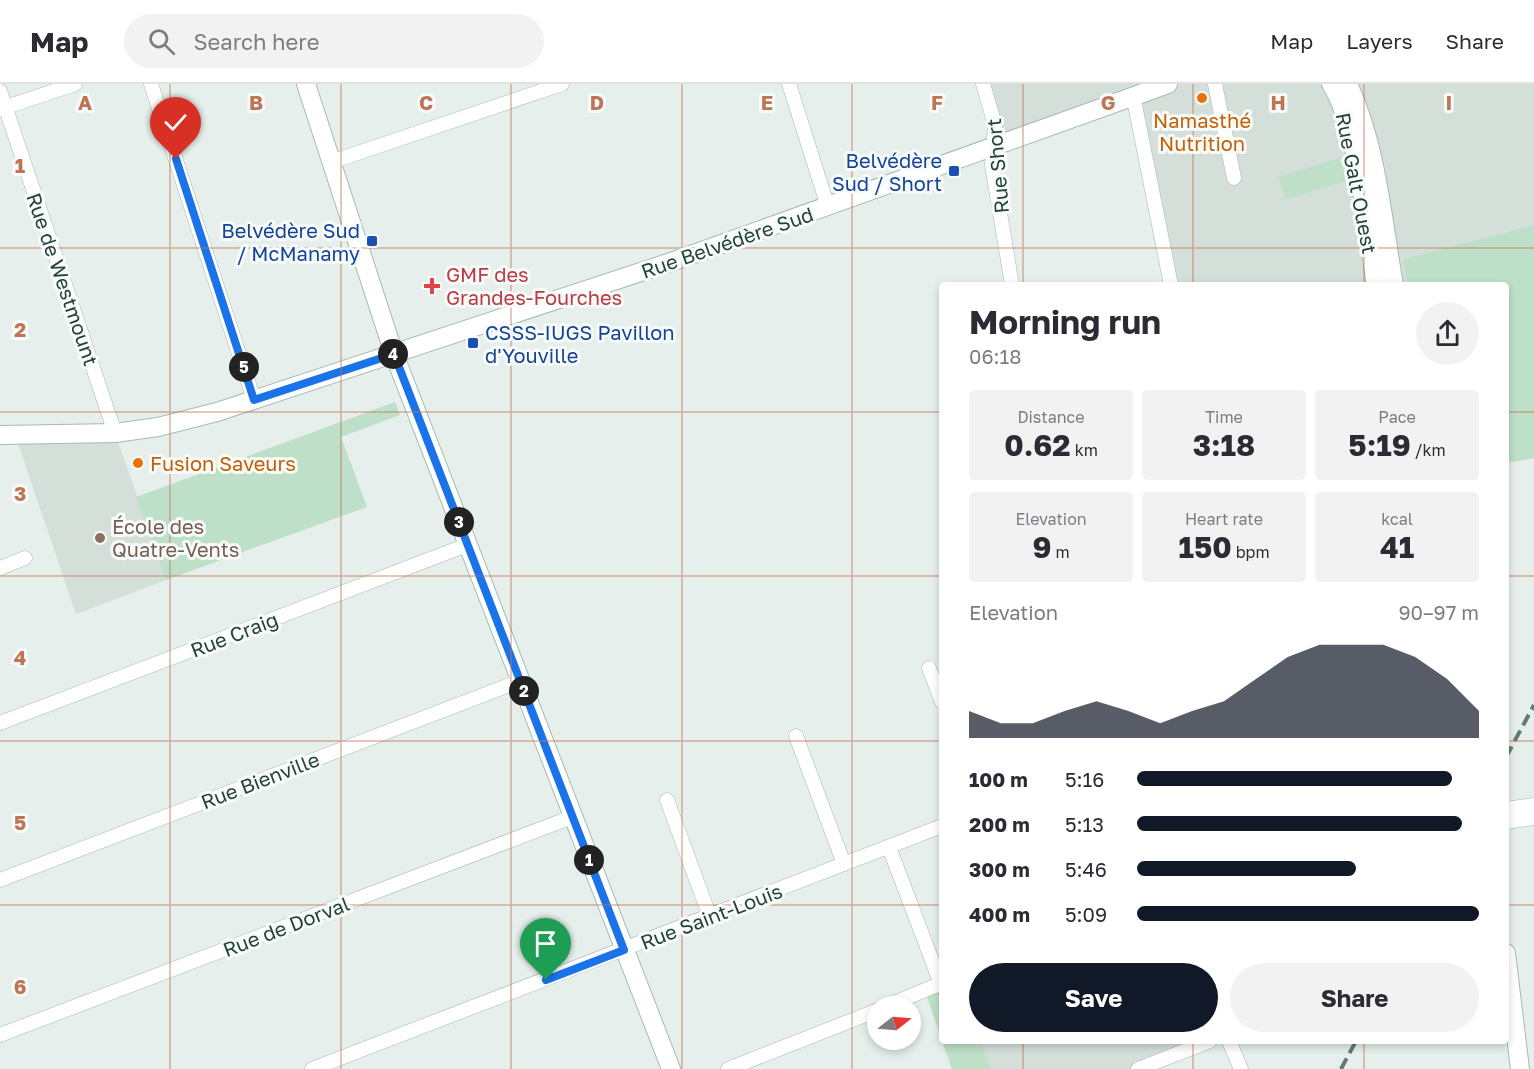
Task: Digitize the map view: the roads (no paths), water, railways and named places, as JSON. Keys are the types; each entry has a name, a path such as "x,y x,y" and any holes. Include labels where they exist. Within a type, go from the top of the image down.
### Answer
{"street":[{"path":"3,109 75,84"},
{"path":"151,84 254,400"},
{"path":"306,84 394,354 671,1069"},
{"path":"331,162 562,84"},
{"path":"789,84 828,207"},
{"name":"Rue Short","path":"983,84 995,124 992,165 1012,282"},
{"name":"Rue Belvédère Sud","path":"0,435 115,433 158,427 254,400 674,261 1168,84"},
{"path":"1215,84 1234,178"},
{"name":"Rue Galt Ouest","path":"1331,84 1337,93 1348,126 1375,282"},
{"name":"Rue Galt Ouest","path":"1348,84 1361,113 1372,155 1393,282"},
{"name":"Rue de Westmount","path":"0,91 3,109 115,433"},
{"path":"1133,95 1170,282"},
{"name":"Rue Craig","path":"0,723 467,545"},
{"path":"0,568 25,558"},
{"path":"928,668 939,695"},
{"name":"Rue Bienville","path":"0,880 520,681"},
{"path":"796,736 844,864"},
{"path":"668,800 710,917"},
{"path":"1509,809 1534,805"},
{"name":"Rue de Dorval","path":"0,1035 572,817"},
{"path":"1509,822 1534,818"},
{"name":"Rue Saint-Louis","path":"312,1069 939,827"},
{"path":"889,847 939,978"},
{"path":"1509,980 1519,1069"},
{"path":"910,996 939,984"},
{"path":"728,1069 867,1014"},
{"path":"1509,1027 1519,1069"},
{"path":"1138,1069 1202,1044"},
{"path":"1230,1044 1241,1069"}],"railway":[{"path":"1509,751 1534,705"},
{"path":"1341,1069 1354,1044"}],"place":[{"name":"Namasthé Nutrition","path":"1202,98"},
{"name":"Belvédère Sud / Short","path":"954,171"},
{"name":"Belvédère Sud / McManamy","path":"372,241"},
{"name":"GMF des Grandes-Fourches","path":"432,286"},
{"name":"CSSS-IUGS Pavillon d'Youville","path":"473,343"},
{"name":"Fusion Saveurs","path":"138,463"},
{"name":"École des Quatre-Vents","path":"100,538"}]}
